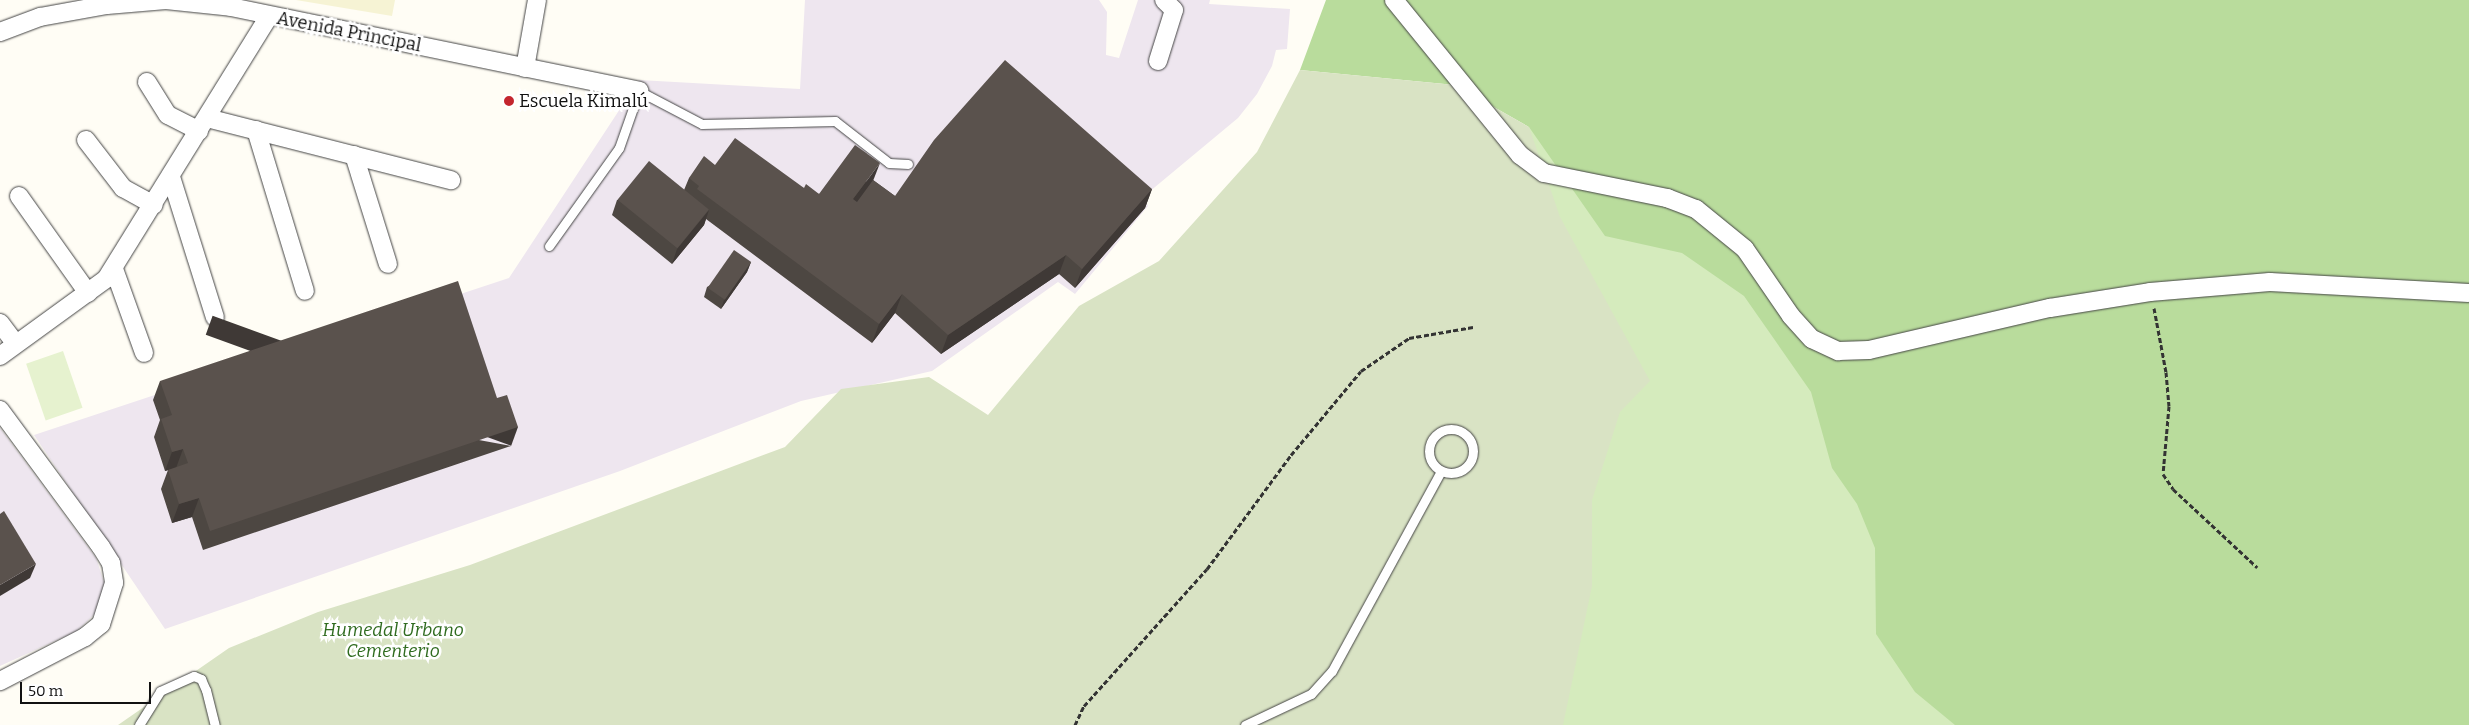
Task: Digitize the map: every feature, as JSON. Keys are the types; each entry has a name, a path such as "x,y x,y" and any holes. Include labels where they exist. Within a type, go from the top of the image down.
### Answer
{"street":[{"path":"40,17 48,0"},
{"name":"Avenida Principal","path":"0,32 40,17 107,6 166,0 232,7 268,16 638,91"},
{"path":"525,68 537,0"},
{"path":"1158,61 1174,10 1164,0"},
{"path":"1394,0 1520,155 1544,173 1667,198 1696,209 1744,249 1791,316 1812,339 1838,351 1869,350 2050,308 2150,292 2270,282 2469,293"},
{"path":"0,356 88,292 114,269 268,16"},
{"path":"147,82 168,114 203,124 256,130 451,180"},
{"path":"256,130 304,291"},
{"path":"86,140 123,188 154,205"},
{"path":"354,155 388,264"},
{"path":"171,177 215,317"},
{"path":"19,196 88,292"},
{"path":"114,269 144,353"},
{"path":"0,323 16,344"},
{"path":"0,410 102,548 111,563 114,583 101,624 85,637 0,681"}],"lane":[{"path":"549,246 618,148 638,91 702,124 836,120 889,163 908,164"},
{"path":"1445,429 1459,429 1470,438 1473,457 1469,464 1456,473 1441,471 1429,457 1431,439 1445,429"},
{"path":"1245,725 1311,694 1332,671 1441,471"},
{"path":"139,725 160,691 194,676 201,679 206,690 215,725"}],"path":[{"path":"2150,292 2165,364 2169,406 2163,474 2173,489 2257,567"},
{"path":"1075,725 1084,706 1207,570 1291,455 1360,371 1409,338 1473,327"}],"shaded area":[{"path":"296,0 395,0 392,16"},
{"path":"805,0 1099,0 1107,12 1106,55 1119,58 1138,0 1210,0 1209,4 1290,9 1287,49 1276,50 1272,66 1257,94 1238,118 1143,197 1148,206 1075,294 1058,282 932,371 801,401 620,471 165,629 34,435 509,278 639,80 800,89"},
{"path":"0,428 96,558 106,588 100,609 77,631 0,666"}],"green space":[{"path":"1326,0 2469,0 2469,725 1955,725 1915,692 1876,634 1875,548 1857,504 1832,468 1811,392 1744,296 1682,253 1605,236 1529,127 1455,85 1300,70"},
{"name":"Humedal Urbano Cementerio","path":"1300,70 1455,85 1529,127 1560,217 1650,381 1620,412 1592,500 1592,586 1563,725 118,725 229,648 318,612 470,565 785,447 841,389 929,377 988,415 1079,306 1159,261 1257,152"},
{"path":"1542,113 1758,282 1985,725 1548,725 1517,137"},
{"path":"63,351 83,408 46,420 26,364"}],"building":[{"path":"1005,60 1152,189 1082,269 1066,255 948,335 902,294 879,324 697,189 699,186 689,178 704,156 715,165 735,138 804,188 806,184 819,194 855,145 880,163 853,199 857,202 873,180 895,196 934,140"},
{"path":"649,161 709,209 677,248 618,200"},
{"path":"734,250 751,262 725,300 708,288"},
{"path":"458,281 497,398 507,395 518,427 210,531 199,498 179,504 168,470 188,463 183,449 172,452 161,419 172,415 160,381"},
{"path":"4,511 36,564 0,585 0,514"}],"place":[{"name":"Escuela Kimalú","path":"509,101"}]}
